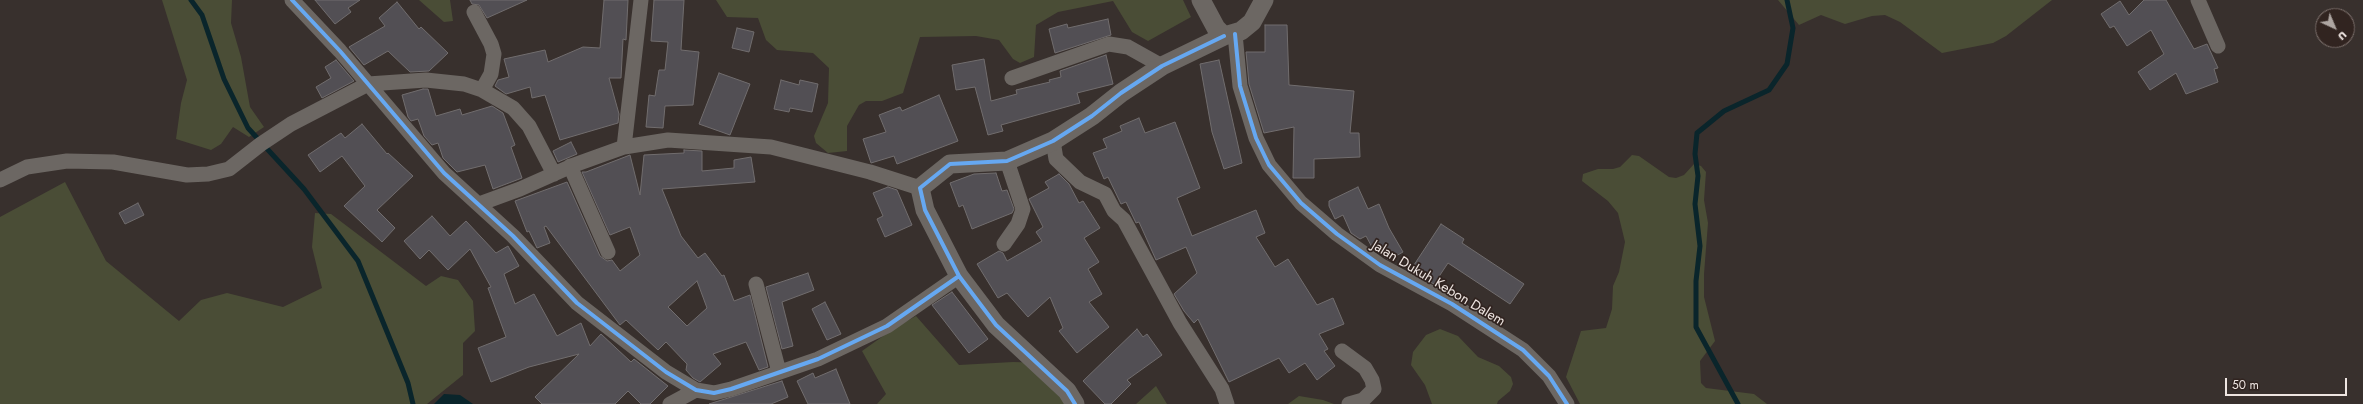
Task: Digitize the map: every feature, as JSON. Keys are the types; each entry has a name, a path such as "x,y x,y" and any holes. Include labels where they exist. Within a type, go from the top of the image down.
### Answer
{"street":[{"path":"292,0 368,84 444,173 513,236 577,304 666,372 696,390 714,393 725,391 818,359 888,326 959,276"},
{"path":"624,147 642,0"},
{"path":"1201,0 1216,28 1229,35"},
{"path":"920,188 950,164 1007,161 1053,141 1092,116 1122,93 1162,66 1229,35 1252,22 1264,0"},
{"path":"2198,0 2218,46"},
{"path":"474,12 491,44 494,54 491,74 482,90"},
{"name":"Jalan Dukuh Kebon Dalem","path":"1229,35 1240,86 1256,138 1269,165 1301,203 1337,234 1380,265 1452,304 1523,350 1549,376 1567,404"},
{"path":"1012,78 1109,44 1128,47 1162,66"},
{"path":"0,180 27,167 66,161 113,162 187,175 208,174 229,169 260,144 291,124 368,84 426,80 464,84 482,90 513,108 529,126 554,174"},
{"path":"479,204 520,189 570,166 624,147 668,140 771,147 870,172 920,188"},
{"path":"1053,141 1056,159 1080,182 1105,194 1114,211 1124,220 1180,323 1222,389 1227,404"},
{"path":"1004,244 1018,224 1023,209 1007,161"},
{"path":"570,166 608,252"},
{"path":"920,188 925,210 959,276 996,325 1067,391 1075,404"},
{"path":"756,284 779,372"},
{"path":"1342,351 1365,368 1372,380 1374,389 1363,400 1349,404"},
{"path":"670,404 696,390"}],"green space":[{"path":"162,0 232,0 231,23 241,57 250,107 264,127 249,137 233,127 221,144 211,150 176,139 181,103 187,80"},
{"path":"419,0 450,0 453,21 444,22"},
{"path":"716,0 1183,0 1191,17 1148,41 1132,32 1113,1 1058,12 1036,25 1034,57 1020,63 1013,59 999,40 976,36 920,37 903,93 882,101 866,101 859,105 847,126 847,151 828,153 816,143 814,136 828,103 829,68 813,53 777,50 766,40 758,18 727,17"},
{"path":"1778,0 2052,0 2006,36 1993,43 1942,53 1900,22 1885,15 1872,16 1845,24 1821,15 1799,25"},
{"path":"1632,155 1639,156 1669,177 1676,178 1684,175 1694,164 1701,166 1706,172 1704,200 1708,223 1704,274 1704,297 1715,341 1700,361 1701,383 1706,388 1754,394 1767,404 1580,404 1566,377 1581,331 1606,328 1612,309 1613,286 1619,272 1625,242 1618,213 1608,201 1582,181 1583,174 1598,169 1613,169 1620,167"},
{"path":"65,182 106,261 179,321 201,300 227,293 283,307 322,288 312,247 315,213 331,214 426,286 441,276 458,280 473,301 475,331 463,343 463,375 427,404 0,404 0,217"},
{"path":"916,316 959,365 1013,362 1050,363 1081,404 877,404 886,394 862,351 893,329"},
{"path":"1440,329 1458,336 1478,357 1499,366 1511,377 1513,384 1510,391 1498,401 1497,404 1432,404 1425,385 1411,365 1413,352 1426,335"},
{"path":"1156,386 1167,404 1136,404"},
{"path":"1299,396 1323,400 1334,404 1288,404"}],"water":[{"path":"444,394 460,395 473,404 434,404"}],"building":[{"path":"315,0 360,0 348,8 351,12 335,24"},
{"path":"470,0 527,0 487,18 479,5 472,4"},
{"path":"604,0 628,0 626,40 623,39 621,78 609,78 619,114 618,123 560,140 545,95 532,98 530,87 506,94 495,86 498,80 509,77 504,59 545,50 548,62 583,47 600,48"},
{"path":"654,0 684,0 681,50 699,52 693,105 665,106 663,128 646,127 649,95 655,96 659,70 665,70 668,42 651,41"},
{"path":"2144,0 2166,0 2194,49 2207,44 2218,68 2214,69 2218,82 2186,94 2176,73 2150,90 2138,72 2164,54 2151,30 2127,46 2114,26 2110,28 2101,14 2120,1 2129,15"},
{"path":"397,2 419,29 421,27 448,53 429,71 410,72 388,51 364,65 349,47 385,26 379,18"},
{"path":"1108,19 1111,35 1055,53 1049,29 1067,24 1068,28"},
{"path":"1265,25 1287,25 1289,85 1354,91 1350,133 1359,133 1360,157 1314,159 1314,178 1293,178 1294,127 1264,133 1249,84 1246,52 1265,52"},
{"path":"737,28 754,32 749,52 732,48"},
{"path":"1106,55 1113,84 1077,93 1080,103 1001,125 1003,131 988,135 975,87 956,90 952,65 984,59 991,101 1017,94 1016,90 1050,82 1049,80 1061,77 1060,71"},
{"path":"336,60 354,81 322,98 316,87 331,78 325,67"},
{"path":"1219,60 1242,163 1224,169 1212,132 1200,64"},
{"path":"719,73 750,84 730,135 699,124"},
{"path":"781,80 799,85 800,80 818,84 812,112 790,108 789,112 774,109"},
{"path":"428,89 436,116 460,109 462,115 492,106 503,113 515,145 511,147 522,178 493,189 485,165 457,172 443,158 438,143 432,145 424,136 418,119 411,121 408,117 402,95"},
{"path":"939,95 958,141 897,164 894,156 871,163 863,139 886,132 879,115 900,107 902,111"},
{"path":"1139,118 1145,133 1175,122 1200,188 1177,198 1192,236 1256,210 1265,233 1256,237 1275,267 1288,259 1317,305 1333,298 1344,324 1319,334 1328,349 1324,351 1335,366 1317,380 1305,363 1289,373 1279,358 1229,382 1198,319 1194,323 1184,311 1174,294 1197,273 1186,247 1156,260 1139,222 1136,223 1126,202 1121,204 1108,177 1104,179 1093,153 1107,148 1103,139 1122,131 1120,126"},
{"path":"362,124 387,154 388,153 413,176 377,210 395,228 382,242 344,206 365,186 342,156 320,172 308,155 341,133 345,138"},
{"path":"571,142 577,154 558,162 553,151"},
{"path":"684,150 702,151 702,171 734,168 734,160 751,157 755,182 662,189 681,236 698,258 705,253 722,276 724,275 734,301 750,295 768,367 759,370 746,342 713,354 721,364 700,382 693,378 686,370 687,364 666,342 658,350 626,320 620,325 546,226 544,227 550,243 537,248 529,231 527,232 515,201 567,182 600,256 607,261 612,260 620,271 640,255 630,227 610,235 582,172 586,172 630,155 640,195 644,155 684,153","holes":["697,281 707,308 687,326 668,307"]},
{"path":"996,173 1002,191 1007,190 1014,209 1012,213 972,229 963,205 959,207 950,183 974,174"},
{"path":"1059,174 1069,184 1079,203 1083,201 1100,228 1084,238 1099,262 1088,269 1102,294 1089,302 1109,327 1077,353 1059,331 1063,328 1050,297 1028,317 1007,293 998,298 977,264 999,251 1003,253 1007,261 1042,241 1036,232 1043,227 1029,199 1049,188 1045,182"},
{"path":"888,187 897,190 912,225 885,237 877,219 883,216 873,193"},
{"path":"1358,187 1368,209 1379,204 1389,228 1403,252 1389,260 1373,249 1366,236 1360,239 1351,233 1343,215 1335,219 1329,206 1329,201"},
{"path":"138,203 144,215 125,224 119,213"},
{"path":"432,216 450,236 466,221 496,253 508,246 519,266 504,274 515,304 534,294 557,336 581,323 590,346 601,334 631,362 634,359 668,386 650,404 641,404 628,391 615,404 542,404 535,397 579,354 529,367 491,382 478,348 506,337 488,288 491,287 470,249 448,270 429,250 420,259 404,241"},
{"path":"1441,224 1464,239 1462,243 1524,284 1510,304 1448,263 1434,284 1410,271"},
{"path":"808,273 814,290 782,302 793,346 782,349 766,287"},
{"path":"952,292 988,339 969,353 932,305"},
{"path":"825,302 841,334 827,340 812,309"},
{"path":"1137,329 1143,337 1147,334 1162,355 1127,380 1131,384 1111,404 1105,404 1083,381"},
{"path":"836,369 850,404 808,404 797,381 813,373 815,378"},
{"path":"782,381 788,397 771,404 709,404"}],"waterway":[{"path":"191,0 202,15 224,79 248,128 304,189 358,261 408,383 413,404"},
{"path":"1738,404 1696,327 1696,281 1700,246 1695,204 1698,176 1695,154 1697,133 1724,111 1769,90 1787,64 1793,28 1787,0"}],"cycle path":[{"path":"292,0 340,51 444,173 513,236 577,303 666,372 696,390 714,393 731,389 818,359 887,326 959,276"},
{"path":"1235,34 1240,86 1256,138 1269,165 1301,203 1337,234 1380,265 1452,304 1523,350 1549,376 1567,404"},
{"path":"1075,404 1067,391 996,325 959,276 925,210 920,188 950,164 1007,161 1053,141 1092,116 1121,93 1162,66 1224,36"}]}
